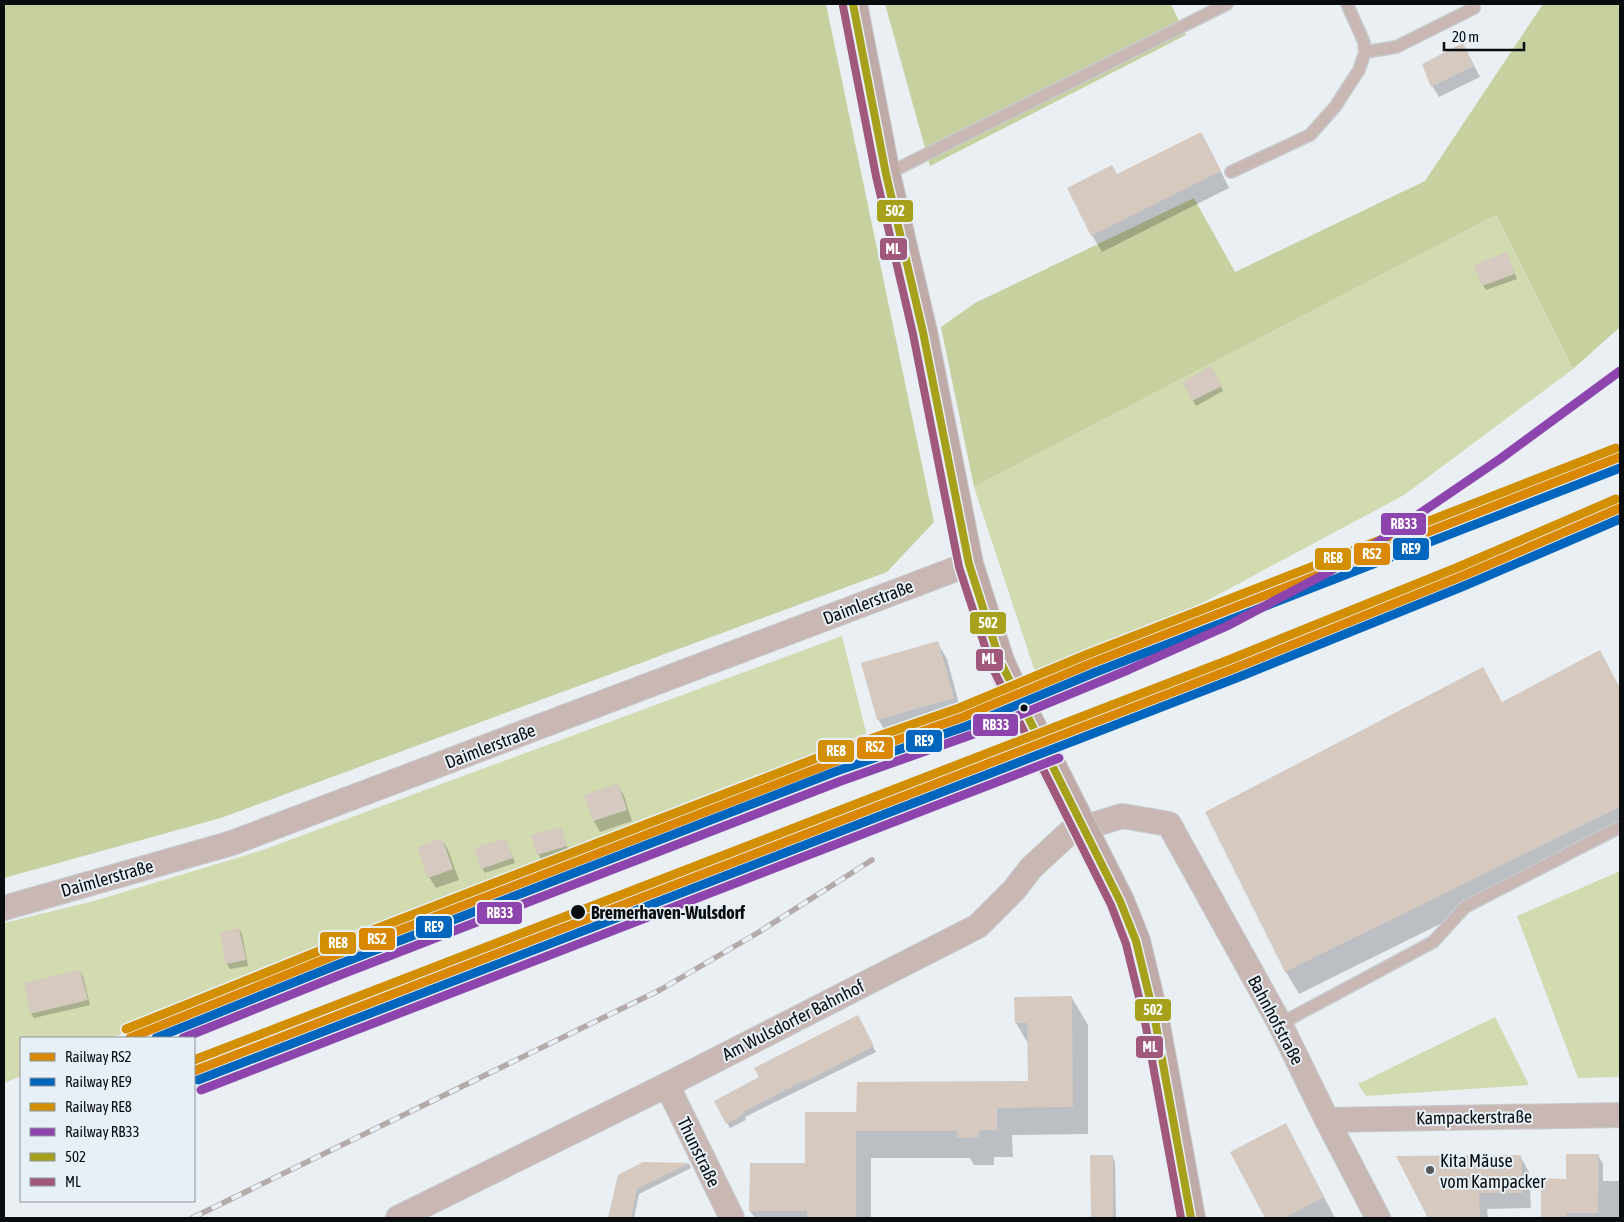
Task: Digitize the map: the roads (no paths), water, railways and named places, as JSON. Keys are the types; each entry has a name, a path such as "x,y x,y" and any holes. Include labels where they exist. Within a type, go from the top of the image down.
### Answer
{"street":[{"path":"853,4 886,174 923,332 969,564 1000,661 1120,901 1136,941 1155,1020 1191,1218"},
{"name":"Daimlerstraße","path":"4,908 232,843 969,564"},
{"name":"Am Wulsdorfer Bahnhof","path":"398,1218 667,1085 978,926 1014,890 1031,868 1070,832 1122,816 1169,824"},
{"name":"Bahnhofstraße","path":"1169,824 1280,1024 1378,1218"},
{"name":"Thunstraße","path":"667,1085 732,1218"},
{"name":"Kampackerstraße","path":"1327,1120 1620,1115"}],"lane":[{"path":"886,174 1227,4"},
{"path":"1231,172 1310,135 1335,107 1359,70 1365,52 1364,42 1347,4"},
{"path":"1365,52 1396,47 1474,8"},
{"path":"1280,1024 1433,942 1466,907 1620,827"}],"railway":[{"path":"192,1218 660,990 759,932 872,860"}],"rail line":[{"name":"RB33","path":"185,1037 340,975 841,781 971,735 1128,670 1227,626 1327,573 1372,546 1500,459 1620,371"},
{"name":"RE8","path":"126,1029 329,947 830,753 959,708 1088,654 1616,448"},
{"name":"RS2","path":"132,1037 333,956 834,762 963,717 1092,663 1620,457"},
{"name":"RE9","path":"158,1037 337,965 837,771 967,726 1096,672 1620,468"},
{"name":"RE8","path":"195,1060 1231,659 1456,568 1616,499"},
{"name":"RS2","path":"195,1071 1235,668 1460,577 1620,508"},
{"name":"RE9","path":"198,1080 1239,677 1464,586 1620,519"},
{"name":"RB33","path":"201,1090 1059,758"}],"place":[{"name":"Bremerhaven-Wulsdorf","path":"578,912"},
{"name":"Kita Mäuse vom Kampacker","path":"1430,1170"}]}
